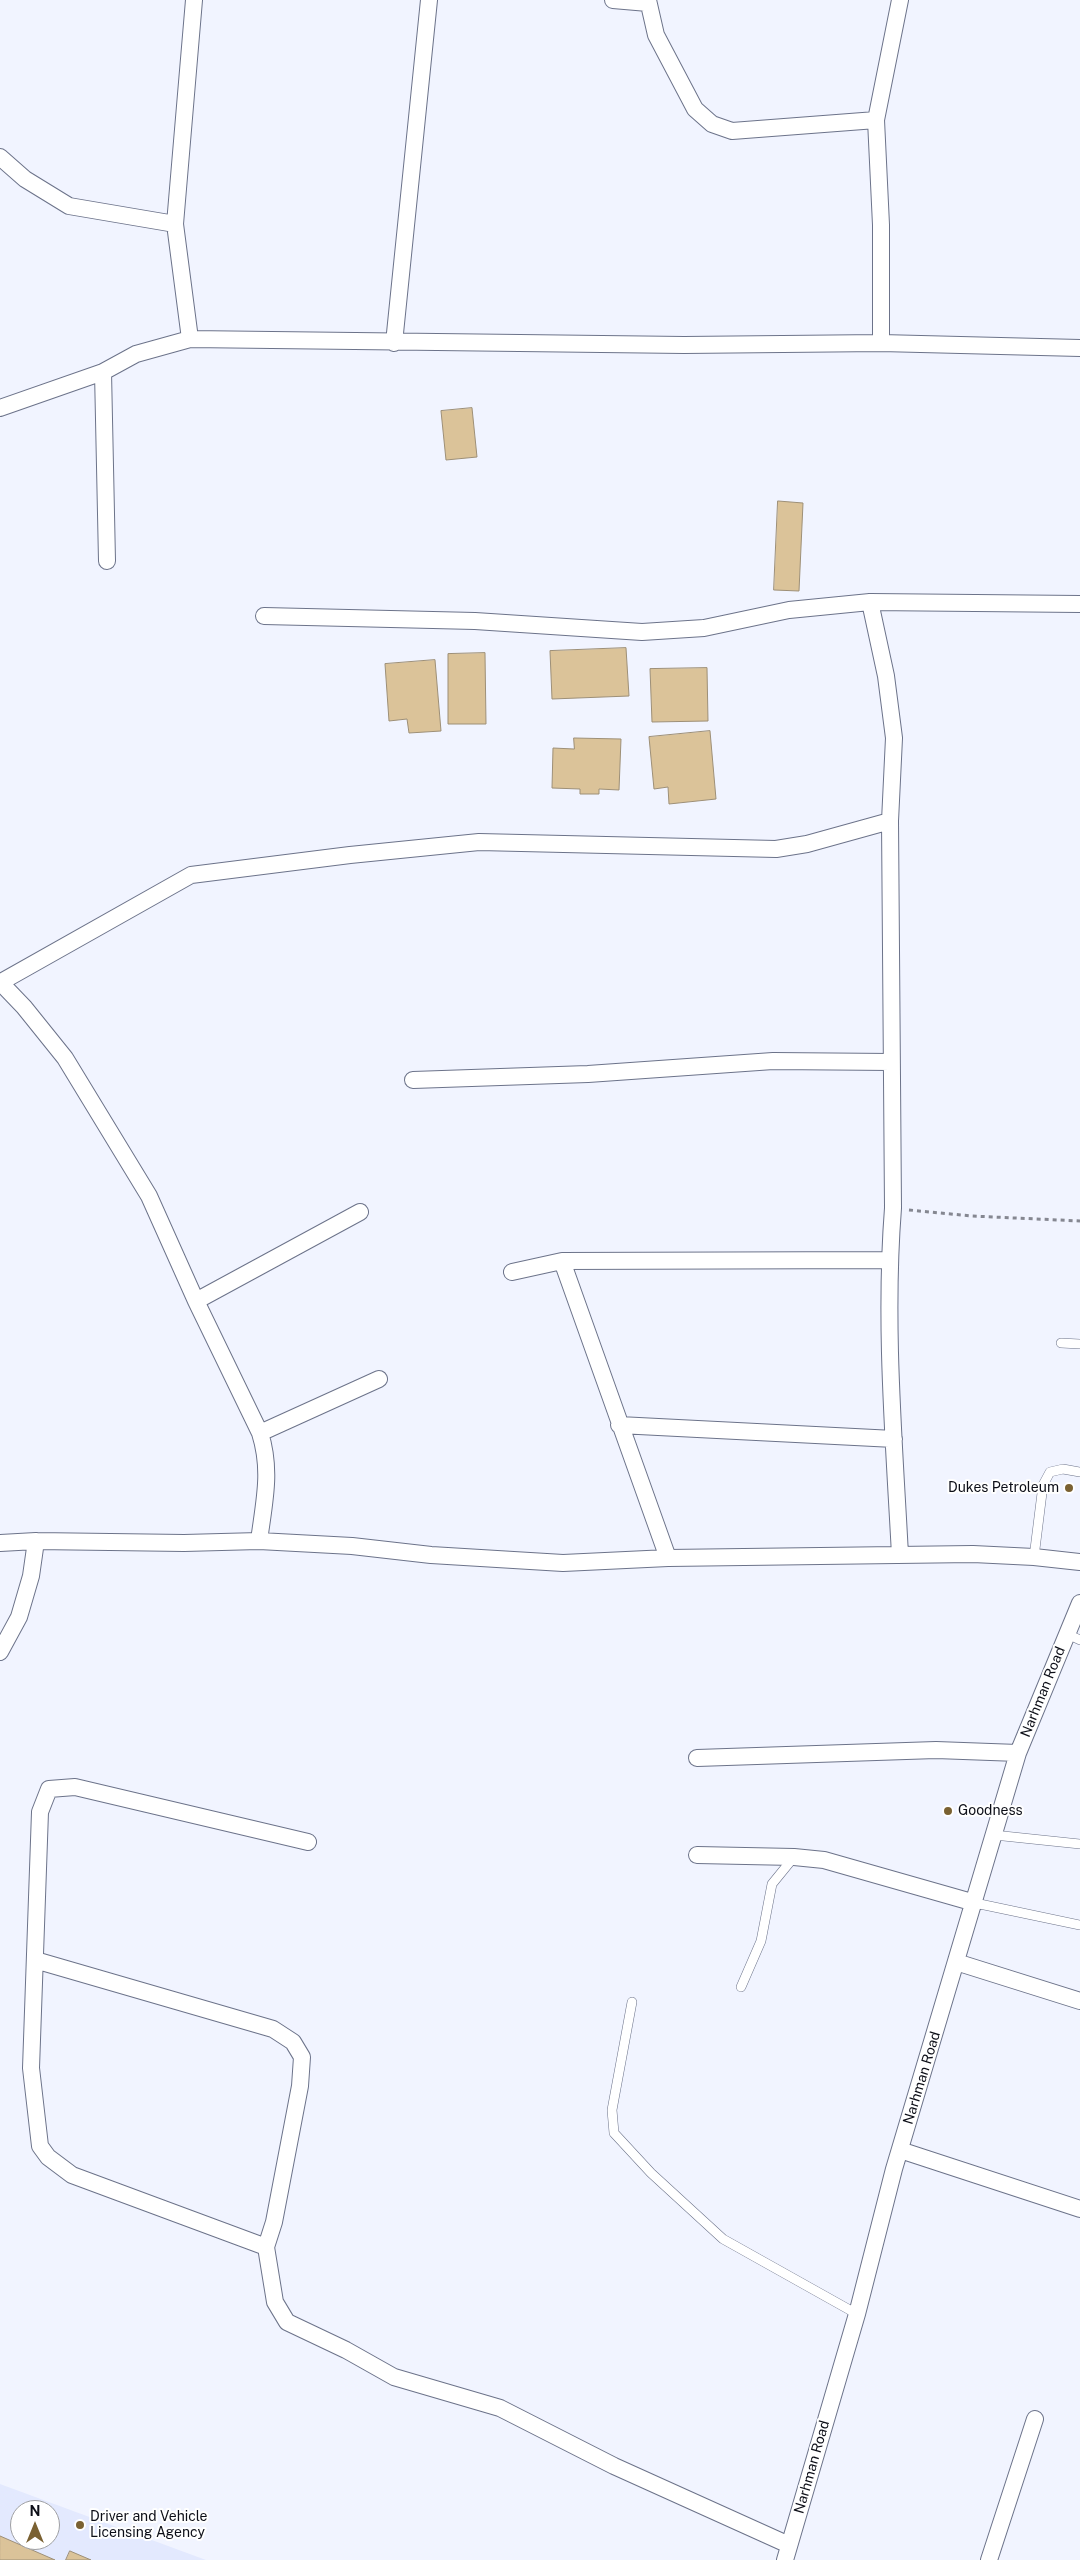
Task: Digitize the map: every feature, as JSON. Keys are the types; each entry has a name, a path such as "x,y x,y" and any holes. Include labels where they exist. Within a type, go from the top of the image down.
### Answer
{"street":[{"path":"190,340 175,224 194,0"},
{"path":"394,343 430,0"},
{"path":"613,0 648,1 656,35 690,101 695,109 712,124 732,131 876,120"},
{"path":"881,343 881,225 876,120 900,0"},
{"path":"0,157 25,179 69,206 175,224"},
{"path":"0,408 103,372 136,354 190,340 684,345 881,343 1080,348"},
{"path":"103,372 107,561"},
{"path":"264,616 475,621 642,632 704,628 789,610 870,602 1080,604"},
{"path":"870,602 886,676 894,738 890,821 890,1062 893,1208 889,1260 894,1439 900,1555"},
{"path":"259,1541 267,1477 267,1454 260,1433 196,1301 149,1196 75,1074 24,1007 0,982 191,875 350,855 479,842 776,849 806,844 890,821"},
{"path":"413,1080 579,1074 773,1061 890,1062"},
{"path":"196,1301 360,1212"},
{"path":"512,1272 562,1261 889,1260"},
{"path":"562,1261 668,1558"},
{"path":"260,1433 379,1379"},
{"path":"619,1425 894,1439"},
{"path":"0,1652 18,1618 31,1576 36,1541"},
{"path":"0,1543 36,1541 184,1544 259,1541 563,1563 668,1558 900,1555 1034,1557 1080,1562"},
{"name":"Narhman Road","path":"787,2552 857,2314 900,2150 1018,1753 1074,1637 1080,1603"},
{"path":"698,1758 936,1750 1018,1753"},
{"path":"266,2247 72,2175 48,2157 40,2146 31,2068 40,1812 50,1790 75,1787 308,1842"},
{"path":"698,1855 794,1856 824,1860 974,1903"},
{"path":"35,1960 273,2029 293,2042 302,2057 300,2086 274,2222 266,2247 275,2302 287,2322 346,2350 394,2378 500,2408 787,2552"},
{"path":"956,1962 1080,2001"},
{"path":"900,2150 1080,2209"},
{"path":"989,2560 1034,2419"}],"lane":[{"path":"1061,1343 1080,1344"},
{"path":"1034,1557 1043,1485 1050,1472 1063,1469 1080,1472"},
{"path":"994,1835 1080,1844"},
{"path":"741,1988 761,1941 772,1884 794,1856"},
{"path":"974,1903 1080,1925"},
{"path":"632,2002 612,2110 614,2133 651,2173 723,2239 857,2314"}],"path":[{"path":"893,1208 972,1216 1080,1221"}],"shaded area":[{"name":"Driver and Vehicle Licensing Agency","path":"0,2484 43,2500 10,2500 10,2550 60,2550 60,2506 206,2560 0,2560"}],"building":[{"path":"472,408 477,457 446,460 441,411"},
{"path":"778,501 803,503 799,591 774,590"},
{"path":"626,648 629,696 552,699 550,651"},
{"path":"485,653 486,724 448,724 448,654"},
{"path":"435,660 441,731 409,733 407,719 389,721 385,664"},
{"path":"707,668 708,721 652,722 650,669"},
{"path":"710,731 716,799 669,804 668,787 654,789 649,737"},
{"path":"574,738 621,739 619,790 599,789 599,794 580,794 580,789 552,788 553,748 574,749"},
{"path":"0,2536 10,2540 10,2550 32,2550 55,2560 0,2560"},
{"path":"70,2551 91,2560 66,2560"}],"place":[{"name":"Dukes Petroleum","path":"1069,1488"},
{"name":"Goodness","path":"948,1811"},
{"name":"Driver and Vehicle Licensing Agency","path":"80,2525"}]}
